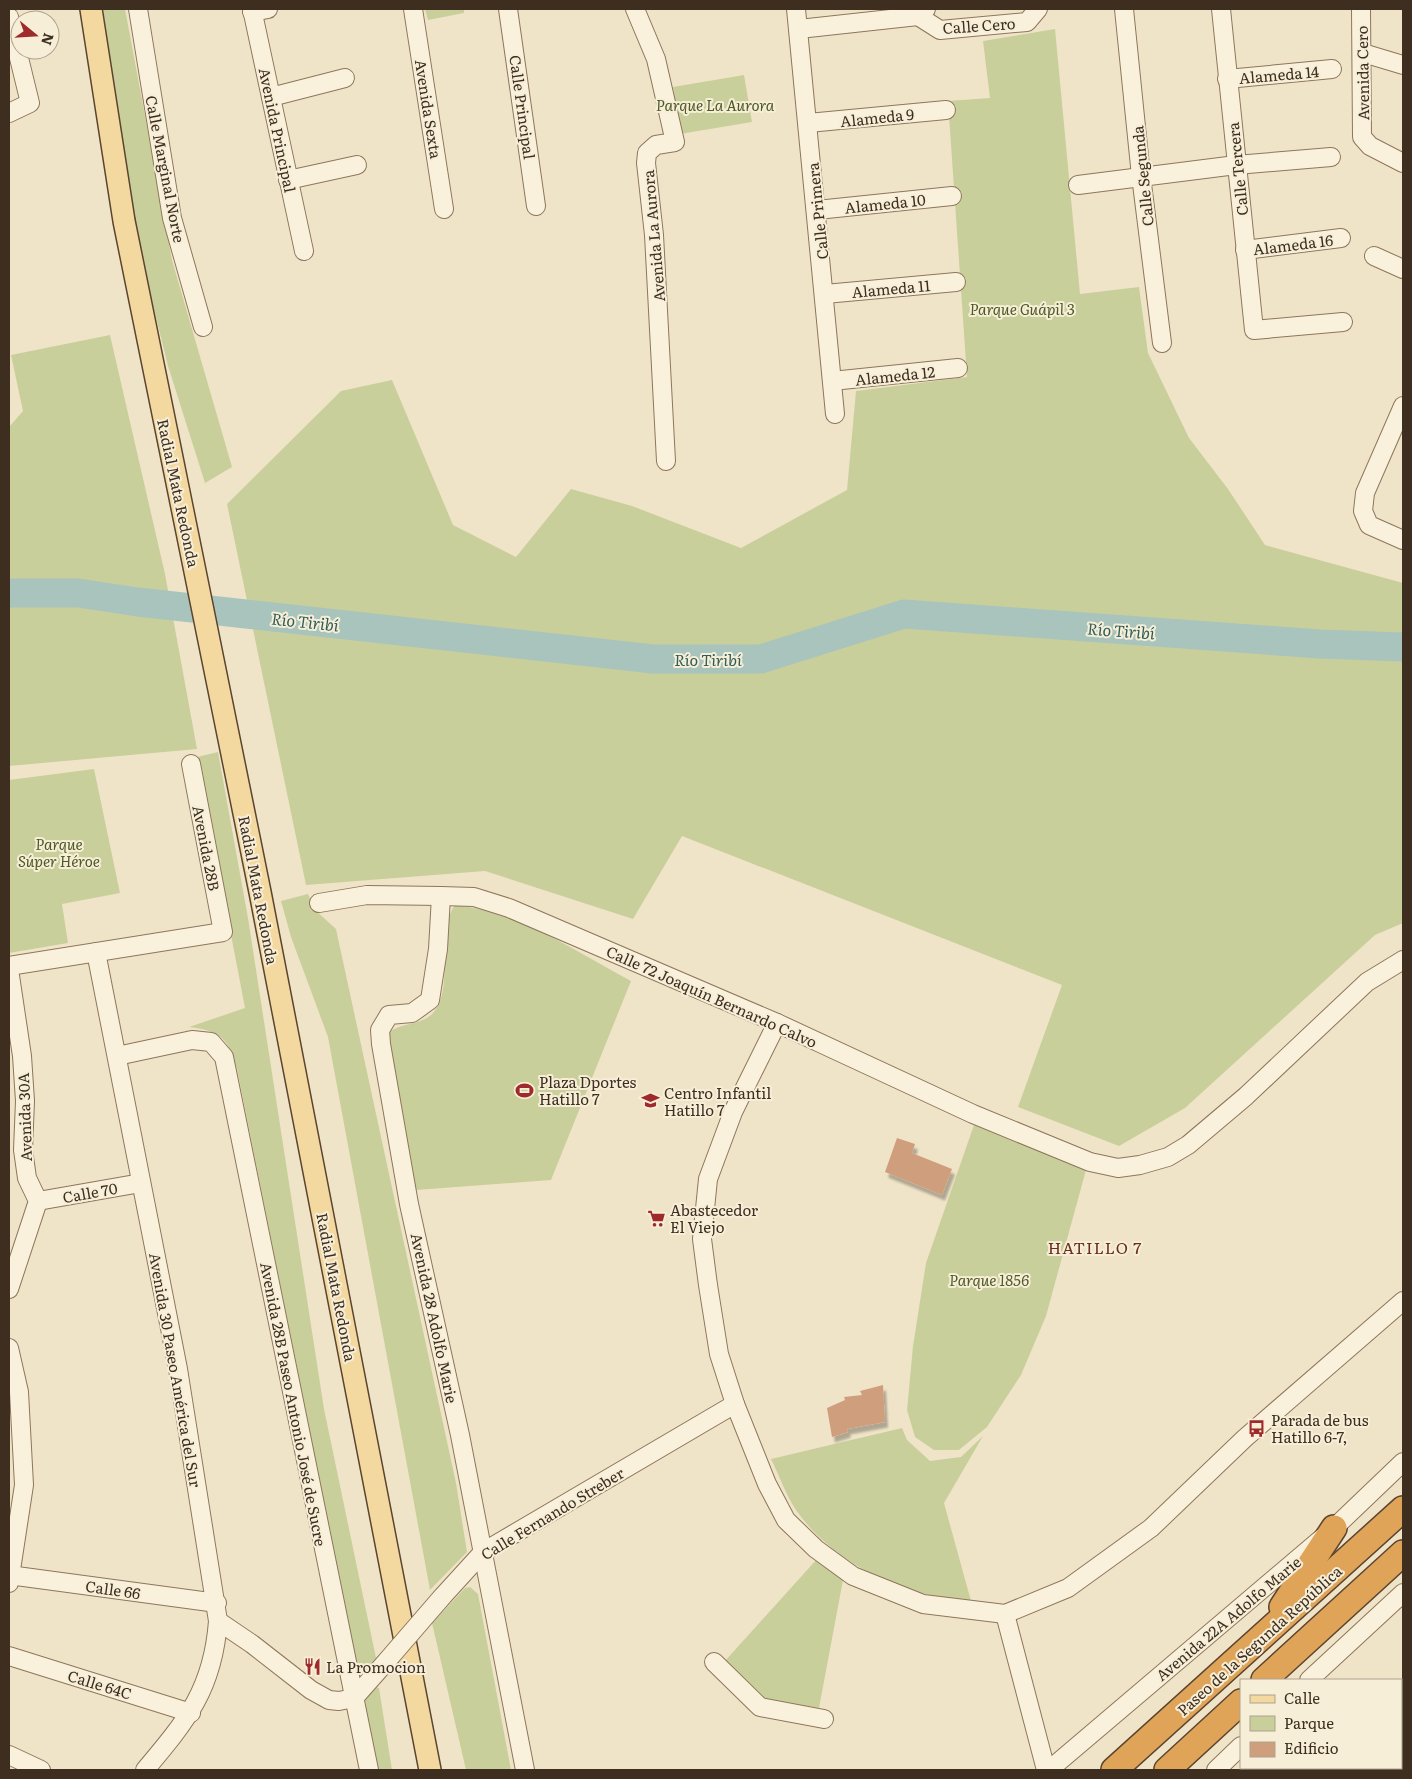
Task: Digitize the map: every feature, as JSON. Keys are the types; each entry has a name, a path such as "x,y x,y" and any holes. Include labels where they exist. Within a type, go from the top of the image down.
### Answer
{"highway":[{"name":"Paseo de la Segunda República","path":"1114,1770 1403,1509"},
{"path":"1262,1637 1334,1528"},
{"path":"1265,1679 1403,1552"},
{"path":"1167,1770 1240,1703"}],"main road":[{"name":"Radial Mata Redonda","path":"91,9 124,220 256,871 430,1770"}],"street":[{"name":"Calle Marginal Norte","path":"138,9 172,218 203,327"},
{"name":"Avenida Sexta","path":"413,9 444,208"},
{"name":"Calle Principal","path":"508,9 536,206"},
{"name":"Avenida La Aurora","path":"635,9 656,59 675,142 656,145 647,154 646,163 655,244 666,461"},
{"name":"Calle Primera","path":"796,9 817,210 835,414"},
{"name":"Calle Cero","path":"798,29 922,12 940,30 1027,22 1038,9"},
{"name":"Calle Segunda","path":"1124,9 1141,176 1162,343"},
{"name":"Calle Tercera","path":"1221,9 1254,330 1343,322"},
{"name":"Avenida Cero","path":"1361,9 1363,53 1362,136 1370,146 1403,163"},
{"name":"Avenida Principal","path":"257,10 270,96 304,251"},
{"path":"9,17 30,103 9,113"},
{"path":"1363,53 1403,65"},
{"name":"Alameda 14","path":"1227,79 1332,69"},
{"path":"270,96 346,78"},
{"name":"Alameda 9","path":"808,123 946,110"},
{"path":"1078,185 1236,165 1331,157"},
{"path":"288,180 357,165"},
{"name":"Alameda 10","path":"817,210 952,196"},
{"name":"Alameda 16","path":"1245,250 1341,238"},
{"path":"1374,256 1403,268"},
{"name":"Alameda 11","path":"825,294 956,282"},
{"name":"Alameda 12","path":"832,381 958,368"},
{"path":"1403,406 1365,493 1363,511 1370,525 1403,540"},
{"name":"Avenida 28B","path":"96,952 223,932 191,764"},
{"name":"Calle 72 Joaquín Bernardo Calvo","path":"319,903 367,895 441,896 474,897 509,908 778,1023 973,1114 1090,1162 1118,1168 1168,1158 1188,1145 1254,1090 1367,982 1403,960"},
{"name":"Avenida 28 Adolfo Marie","path":"441,896 438,949 430,1000 412,1013 389,1016 380,1030 409,1204 460,1434 525,1770"},
{"path":"9,967 96,952"},
{"name":"Avenida 30 Paseo América del Sur","path":"96,952 178,1369 218,1621 216,1650 211,1668 191,1713 145,1770"},
{"name":"Avenida 30A","path":"9,967 22,1056 24,1101 23,1150 27,1178 38,1201"},
{"path":"778,1023 733,1112 708,1179 702,1239 714,1327 735,1404 768,1484 786,1520 816,1549 853,1576 923,1604 1005,1614 1068,1588 1151,1528 1245,1438 1403,1301"},
{"name":"Avenida 28B Paseo Antonio José de Sucre","path":"117,1056 192,1040 211,1042 224,1057 369,1770"},
{"name":"Calle 70","path":"38,1201 141,1183"},
{"path":"9,1289 38,1201"},
{"path":"9,1348 19,1392 24,1485 9,1583"},
{"name":"Calle Fernando Streber","path":"354,1698 483,1552 735,1404"},
{"name":"Avenida 22A Adolfo Marie","path":"1048,1770 1334,1528 1403,1462"},
{"name":"Calle 66","path":"9,1575 216,1603"},
{"path":"1310,1679 1403,1593"},
{"path":"1005,1614 1048,1770"},
{"path":"218,1621 252,1644 310,1690 329,1700 339,1701 354,1698"},
{"name":"Calle 64C","path":"9,1656 191,1713"},
{"path":"714,1662 760,1707 824,1719"},
{"path":"1216,1770 1240,1747"},
{"path":"9,1755 41,1770"}],"green space":[{"path":"103,9 125,9 172,260 232,467 205,483 168,366 134,229"},
{"path":"425,9 464,9 464,13 428,20"},
{"name":"Parque Guápil 3","path":"1055,29 1080,294 1139,287 1148,353 1189,438 1228,489 1265,545 1403,583 1403,923 1375,935 1185,1108 1119,1146 1018,1107 1062,985 682,836 633,919 485,871 306,885 227,504 341,391 392,380 453,525 516,557 571,489 632,506 741,548 847,490 856,391 967,377 948,101 990,98 983,41"},
{"name":"Parque La Aurora","path":"744,75 752,122 680,134 673,87"},
{"path":"110,335 165,574 197,749 9,766 9,427 23,411 11,355"},
{"path":"218,752 248,918 324,1409 376,1658 369,1665 360,1666 355,1658 237,1069 230,1050 222,1038 209,1031 189,1027 245,1008 197,757"},
{"name":"Parque Súper Héroe","path":"94,769 120,893 62,904 68,943 9,953 9,780"},
{"path":"308,894 315,910 336,929 456,1483 467,1552 430,1590 328,1037 291,937 281,901"},
{"path":"455,905 479,909 524,924 546,934 631,981 551,1180 416,1190 386,1042 389,1032 426,1018 431,1015 438,1005 444,978 446,931 449,917"},
{"name":"Parque 1856","path":"975,1122 1086,1170 1046,1316 1021,1375 987,1427 959,1450 934,1450 915,1437 907,1410 913,1346 926,1263"},
{"path":"902,1428 907,1440 930,1461 961,1457 983,1436 944,1503 971,1601 939,1597 910,1590 855,1565 838,1553 809,1526 796,1510 771,1459"},
{"path":"817,1559 843,1580 819,1708 763,1699 724,1662"},
{"path":"470,1587 478,1594 511,1770 466,1770 432,1623 465,1588"},
{"path":"376,1687 379,1688 392,1770 377,1770 365,1702 368,1692"}],"building":[{"path":"897,1138 915,1144 912,1153 952,1169 942,1195 885,1172"},
{"path":"883,1385 885,1422 847,1429 848,1432 832,1437 827,1408 845,1400 844,1397 862,1395 860,1391"}],"waterway":[{"name":"Río Tiribí","path":"9,593 78,593 138,602 653,659 761,659 904,614 1320,644 1403,647"}],"place":[{"name":"Plaza Dportes Hatillo 7","path":"525,1090"},
{"name":"Centro Infantil Hatillo 7","path":"650,1101"},
{"name":"Abastecedor El Viejo","path":"656,1218"},
{"name":"Parada de bus Hatillo 6-7,","path":"1257,1428"},
{"name":"La Promocion","path":"312,1666"}],"district":[{"name":"HATILLO 7","path":"1095,1247"}]}
